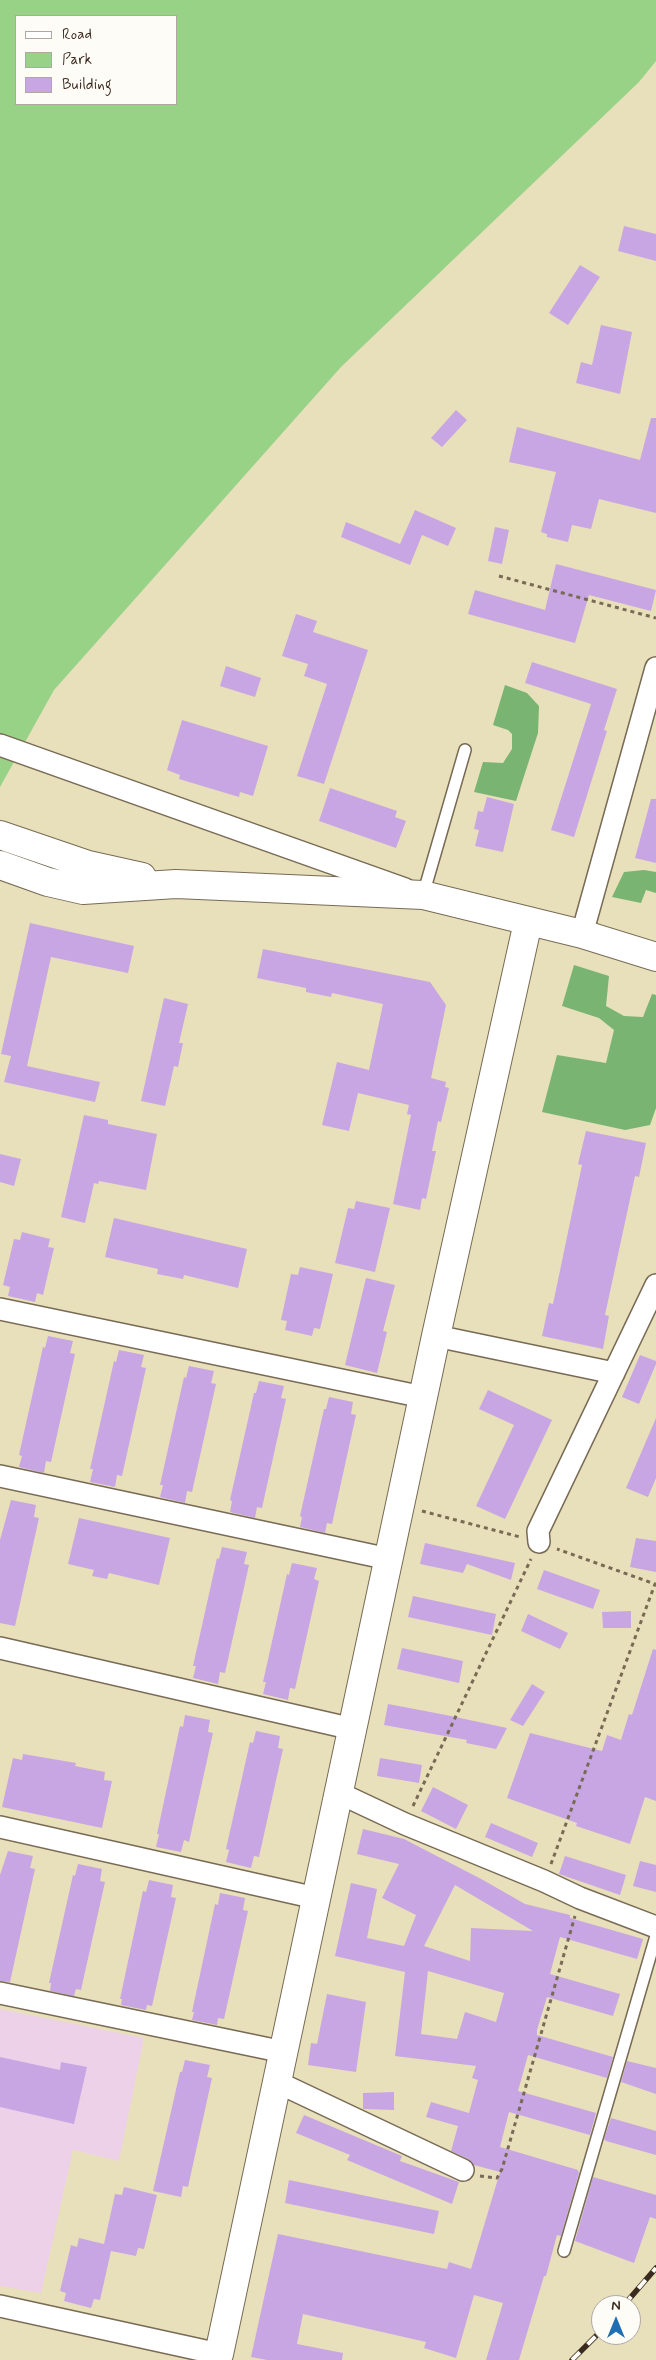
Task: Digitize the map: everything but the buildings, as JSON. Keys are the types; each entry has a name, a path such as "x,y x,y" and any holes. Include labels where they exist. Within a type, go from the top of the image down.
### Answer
{"street":[{"path":"582,934 656,668"},
{"path":"0,744 423,895 582,934 656,957"},
{"path":"0,835 88,866 176,884"},
{"path":"0,865 48,882 83,890 176,884 423,895"},
{"path":"0,2306 219,2357 436,1336 528,922"},
{"path":"539,1542 538,1531 656,1284"},
{"path":"0,1309 423,1397"},
{"path":"436,1336 614,1374"},
{"path":"0,1476 389,1559"},
{"path":"0,1648 352,1729"},
{"path":"339,1793 405,1824 544,1880 580,1898 656,1927"},
{"path":"0,1827 316,1898"},
{"path":"0,1993 284,2052"},
{"path":"277,2082 463,2170"}],"lane":[{"path":"423,895 465,750"},
{"path":"564,2251 656,1936"}],"path":[{"path":"499,576 656,618"},
{"path":"405,1824 539,1542"},
{"path":"544,1880 655,1584"},
{"path":"463,2170 483,2178 497,2178 502,2169 580,1898"}],"shaded area":[{"path":"0,2009 144,2038 119,2161 73,2150 41,2293 0,2286"}],"green space":[{"path":"0,0 656,0 656,61 639,82 341,367 54,690 0,787"},
{"path":"505,685 527,693 539,706 538,733 516,801 474,792 483,762 503,763 512,749 512,734 508,730 493,725"},
{"path":"644,870 656,872 656,893 646,890 641,903 612,897 624,872"},
{"path":"574,965 609,976 606,1006 624,1016 643,1017 652,994 656,995 656,1108 650,1125 625,1130 542,1112 557,1055 606,1063 614,1030 599,1018 562,1006"}],"railway":[{"path":"633,2295 656,2268"},
{"path":"572,2360 591,2341"}]}
